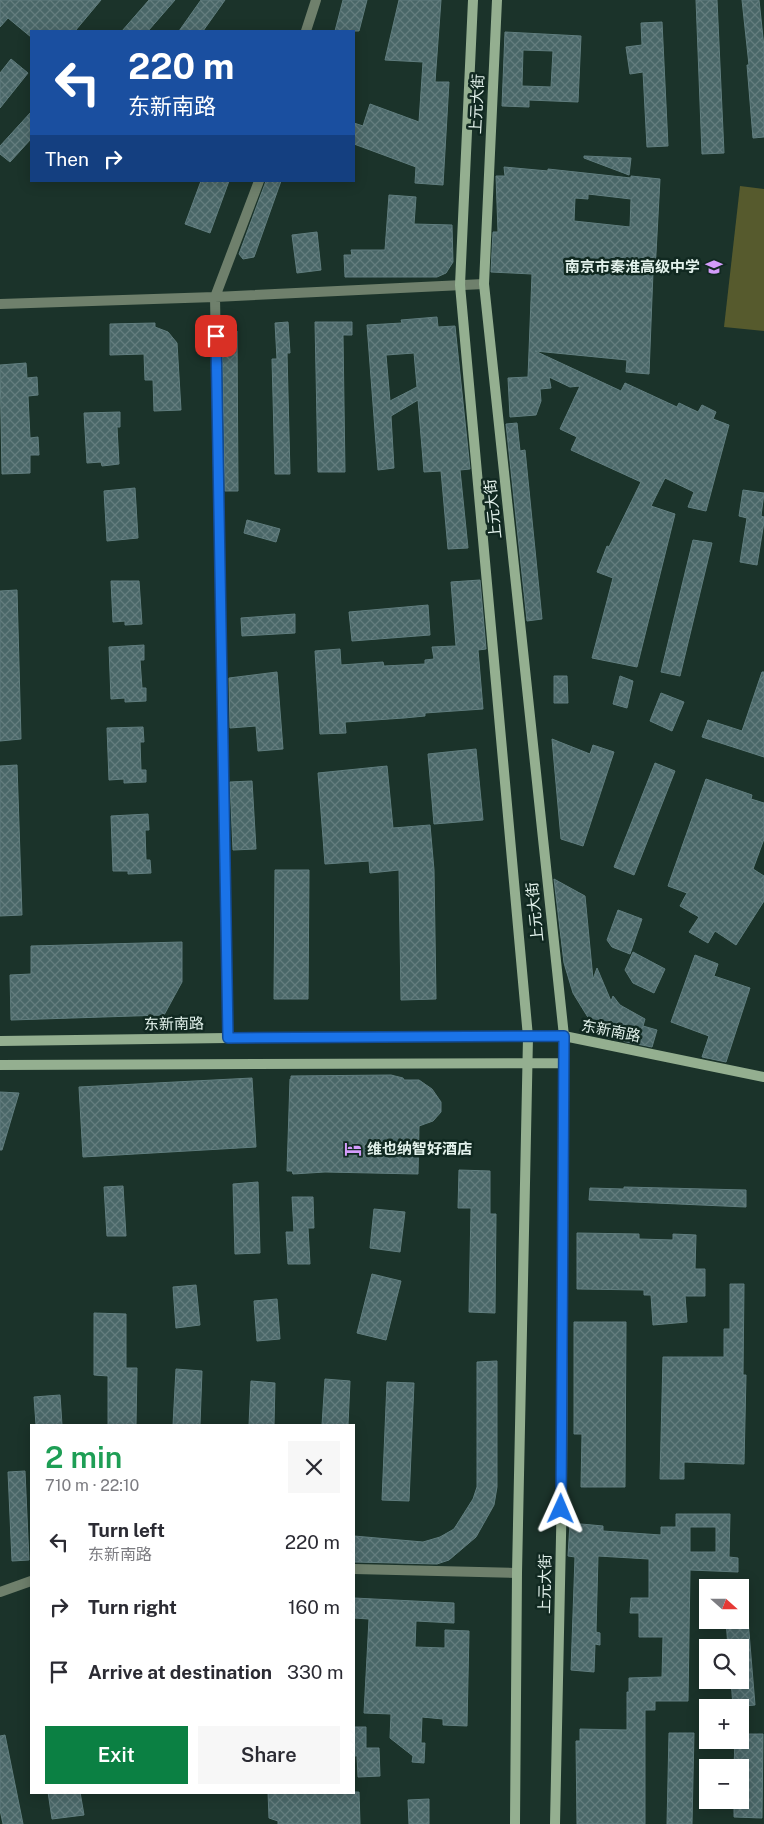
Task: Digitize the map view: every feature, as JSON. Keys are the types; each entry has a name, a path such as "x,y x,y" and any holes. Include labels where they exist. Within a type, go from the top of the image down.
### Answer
{"main road":[{"name":"上元大街","path":"473,0 460,285 528,1037 517,1573 515,1824"},
{"name":"上元大街","path":"497,0 484,284 564,1036 562,1489 554,1824"},
{"name":"东新南路","path":"0,1041 564,1036 764,1077"},
{"path":"0,1065 564,1063"}],"street":[{"path":"306,30 316,0"},
{"path":"228,1038 215,297 259,182"},
{"path":"0,304 215,297 484,284"},
{"path":"355,1570 517,1573"},
{"path":"0,1592 30,1581"}],"green space":[{"path":"740,186 764,189 764,331 724,327"}],"building":[{"path":"0,0 101,0 76,30 30,30 30,36 8,18 0,27"},
{"path":"149,0 175,0 149,30 123,30"},
{"path":"201,0 225,0 204,30 180,30"},
{"path":"343,0 367,0 359,31 335,30"},
{"path":"399,0 441,0 435,82 449,82 443,185 415,183 416,167 355,144 355,123 363,126 370,104 419,122 423,62 385,60"},
{"path":"696,0 717,0 724,153 702,154"},
{"path":"742,0 759,0 764,47 764,137 753,138 747,65 749,65"},
{"path":"662,22 668,146 647,147 643,72 630,74 626,47 642,45 641,23"},
{"path":"505,32 581,36 578,102 529,100 529,107 502,106","holes":["523,50 553,51 551,87 522,86"]},
{"path":"11,59 28,73 0,108 0,73"},
{"path":"30,113 30,140 10,162 0,154 0,146"},
{"path":"584,156 631,158 629,175 584,158"},
{"path":"504,167 660,179 655,272 653,272 649,374 626,372 627,360 535,351 621,391 625,383 677,407 679,403 698,412 702,405 716,412 713,419 729,425 706,511 688,507 694,492 665,478 651,506 675,514 637,667 592,658 613,578 597,572 607,546 609,547 641,482 571,450 577,437 560,429 580,386 570,387 549,377 551,388 540,389 541,401 536,415 510,417 508,378 528,377 532,274 491,272 493,232 498,232 496,176 505,176","holes":["588,194 631,199 630,227 574,221 575,198 588,199"]},
{"path":"201,182 229,182 210,233 185,224"},
{"path":"266,182 281,182 254,257 243,259 239,254"},
{"path":"389,195 416,197 414,224 452,225 453,262 446,273 437,277 345,277 344,255 352,255 351,250 385,250"},
{"path":"317,232 321,270 297,273 292,235"},
{"path":"437,317 438,327 455,326 470,469 460,470 468,548 448,549 441,471 424,472 418,400 391,416 394,468 378,470 367,325 402,323 401,320","holes":["414,353 417,387 390,401 386,355"]},
{"path":"288,322 290,353 287,353 290,474 275,474 272,359 277,359 275,323"},
{"path":"315,322 352,322 352,335 343,335 345,472 318,472"},
{"path":"155,323 155,327 168,332 177,343 181,410 154,411 153,380 145,380 144,354 110,355 110,324"},
{"path":"222,331 237,331 238,491 225,491"},
{"path":"26,363 27,378 37,377 38,395 28,396 30,438 38,437 39,455 30,455 30,473 2,474 0,365"},
{"path":"120,412 120,427 117,427 119,464 102,466 101,462 87,463 84,413"},
{"path":"517,423 520,451 525,450 542,619 527,621 506,424"},
{"path":"135,488 138,538 107,541 104,491"},
{"path":"743,490 764,493 761,516 764,517 764,522 757,565 740,562 747,518 739,516"},
{"path":"247,520 280,529 276,542 244,533"},
{"path":"693,540 712,543 680,676 661,672"},
{"path":"480,580 486,649 478,650 483,709 425,713 425,716 404,718 345,722 346,733 320,734 315,651 340,649 341,665 383,662 384,666 425,664 425,660 434,659 432,647 456,646 451,582"},
{"path":"111,581 139,581 142,624 125,625 125,621 113,622"},
{"path":"17,590 21,739 0,741 0,591"},
{"path":"428,605 430,635 352,641 349,612"},
{"path":"295,614 295,633 242,636 241,618"},
{"path":"144,645 144,660 140,660 142,688 146,688 146,701 125,702 125,698 111,699 109,647"},
{"path":"277,672 283,749 258,751 256,726 230,728 229,678"},
{"path":"762,672 764,672 764,757 702,737 708,720 742,731"},
{"path":"554,676 567,676 568,703 554,703"},
{"path":"620,676 633,681 627,708 613,704"},
{"path":"661,693 684,702 672,731 650,721"},
{"path":"143,727 144,742 140,742 141,770 146,770 146,782 124,783 124,779 109,780 107,728"},
{"path":"552,739 590,754 593,745 614,752 583,846 561,839"},
{"path":"476,749 483,820 434,824 428,754"},
{"path":"655,763 675,771 634,875 614,867"},
{"path":"17,765 22,915 0,916 0,766"},
{"path":"387,766 393,828 430,825 434,870 436,999 401,1000 399,870 370,873 369,861 325,864 318,773"},
{"path":"706,779 752,795 751,799 764,803 764,839 753,869 764,876 764,901 736,945 715,931 708,943 689,932 699,917 680,906 687,893 668,886"},
{"path":"252,781 256,849 233,850 230,782"},
{"path":"148,814 149,830 145,830 146,860 150,860 151,873 128,874 128,871 113,871 111,816"},
{"path":"275,870 309,870 308,999 274,999"},
{"path":"554,879 585,896 593,979 597,968 611,1001 613,996 620,1005 645,1019 643,1026 657,1030 652,1047 607,1038 589,1019 573,993 564,963"},
{"path":"618,910 642,919 630,954 612,947 607,940"},
{"path":"182,942 182,982 164,1015 11,1020 10,975 31,974 31,946"},
{"path":"633,952 665,969 654,993 633,983 625,970"},
{"path":"695,955 718,964 714,976 750,988 726,1062 702,1057 709,1036 671,1022"},
{"name":"维也纳智好酒店","path":"391,1075 403,1078 404,1080 419,1080 432,1089 441,1102 441,1112 433,1121 419,1126 418,1174 325,1172 293,1174 292,1171 287,1171 291,1076"},
{"path":"252,1078 256,1147 83,1157 79,1087"},
{"path":"0,1092 19,1093 2,1150 0,1150"},
{"path":"459,1170 490,1171 490,1214 496,1214 495,1313 469,1312 471,1208 458,1208"},
{"path":"258,1182 260,1253 235,1254 233,1184"},
{"path":"123,1186 126,1236 107,1236 104,1187"},
{"path":"624,1187 746,1190 746,1207 589,1200 590,1188 624,1189"},
{"path":"292,1197 313,1197 314,1228 308,1228 310,1264 288,1264 286,1232 294,1232"},
{"path":"374,1209 405,1212 400,1252 370,1248"},
{"path":"577,1233 639,1234 639,1239 673,1240 673,1234 696,1235 695,1269 705,1269 705,1296 685,1296 687,1322 653,1325 651,1295 644,1295 644,1290 577,1289"},
{"path":"372,1274 401,1281 386,1340 357,1333"},
{"path":"730,1284 744,1284 743,1375 746,1375 744,1464 684,1462 684,1479 660,1479 663,1357 724,1357 724,1329 730,1329"},
{"path":"196,1285 200,1325 176,1328 173,1287"},
{"path":"277,1299 280,1339 257,1341 254,1301"},
{"path":"94,1313 126,1314 126,1368 137,1368 136,1424 108,1424 108,1376 94,1375"},
{"path":"574,1322 626,1322 625,1487 581,1487 582,1434 574,1434"},
{"path":"497,1361 497,1487 494,1505 476,1537 449,1560 437,1564 355,1562 355,1536 423,1542 440,1537 454,1529 473,1499 477,1487 477,1362"},
{"path":"176,1369 202,1371 200,1424 173,1424"},
{"path":"325,1379 350,1381 348,1424 322,1424"},
{"path":"251,1381 275,1383 274,1424 249,1424"},
{"path":"387,1382 414,1383 409,1501 382,1500"},
{"path":"60,1395 62,1424 36,1424 34,1397"},
{"path":"25,1471 29,1560 12,1561 8,1472"},
{"path":"676,1514 730,1514 729,1557 738,1558 738,1572 690,1570 688,1701 655,1701 655,1710 645,1710 645,1824 577,1824 576,1741 580,1741 580,1729 627,1730 629,1678 662,1677 663,1637 639,1637 639,1613 630,1613 631,1598 649,1598 649,1559 598,1556 596,1632 600,1633 600,1645 595,1644 594,1672 571,1670 575,1557 568,1556 570,1523 603,1526 603,1531 661,1535 661,1527 676,1527","holes":["690,1527 716,1527 716,1552 690,1552"]},
{"path":"355,1598 454,1603 454,1623 416,1621 415,1647 445,1648 445,1630 469,1631 467,1726 443,1725 443,1719 422,1717 421,1743 425,1743 424,1763 412,1762 413,1756 390,1738 391,1714 364,1713 369,1619 355,1618"},
{"path":"727,1629 749,1629 755,1705 749,1706 749,1699 732,1699 732,1689 749,1689 749,1639 727,1639"},
{"path":"355,1727 366,1727 366,1748 379,1748 380,1776 358,1777 357,1756 355,1756"},
{"path":"669,1733 694,1733 692,1824 667,1824"},
{"path":"749,1734 763,1734 762,1818 734,1817 734,1809 749,1809 749,1759 734,1759 735,1749 749,1749"},
{"path":"5,1735 23,1824 3,1824 0,1810 0,1736"},
{"path":"355,1792 359,1792 360,1824 278,1824 278,1821 269,1818 268,1794 355,1794"},
{"path":"48,1794 80,1794 84,1815 52,1819"},
{"path":"429,1799 429,1824 409,1824 408,1800"}],"place":[{"name":"南京市秦淮高级中学","path":"714,267"},
{"name":"维也纳智好酒店","path":"353,1149"}],"route":[{"path":"216,336 228,1038 564,1036 561,1509"}]}
